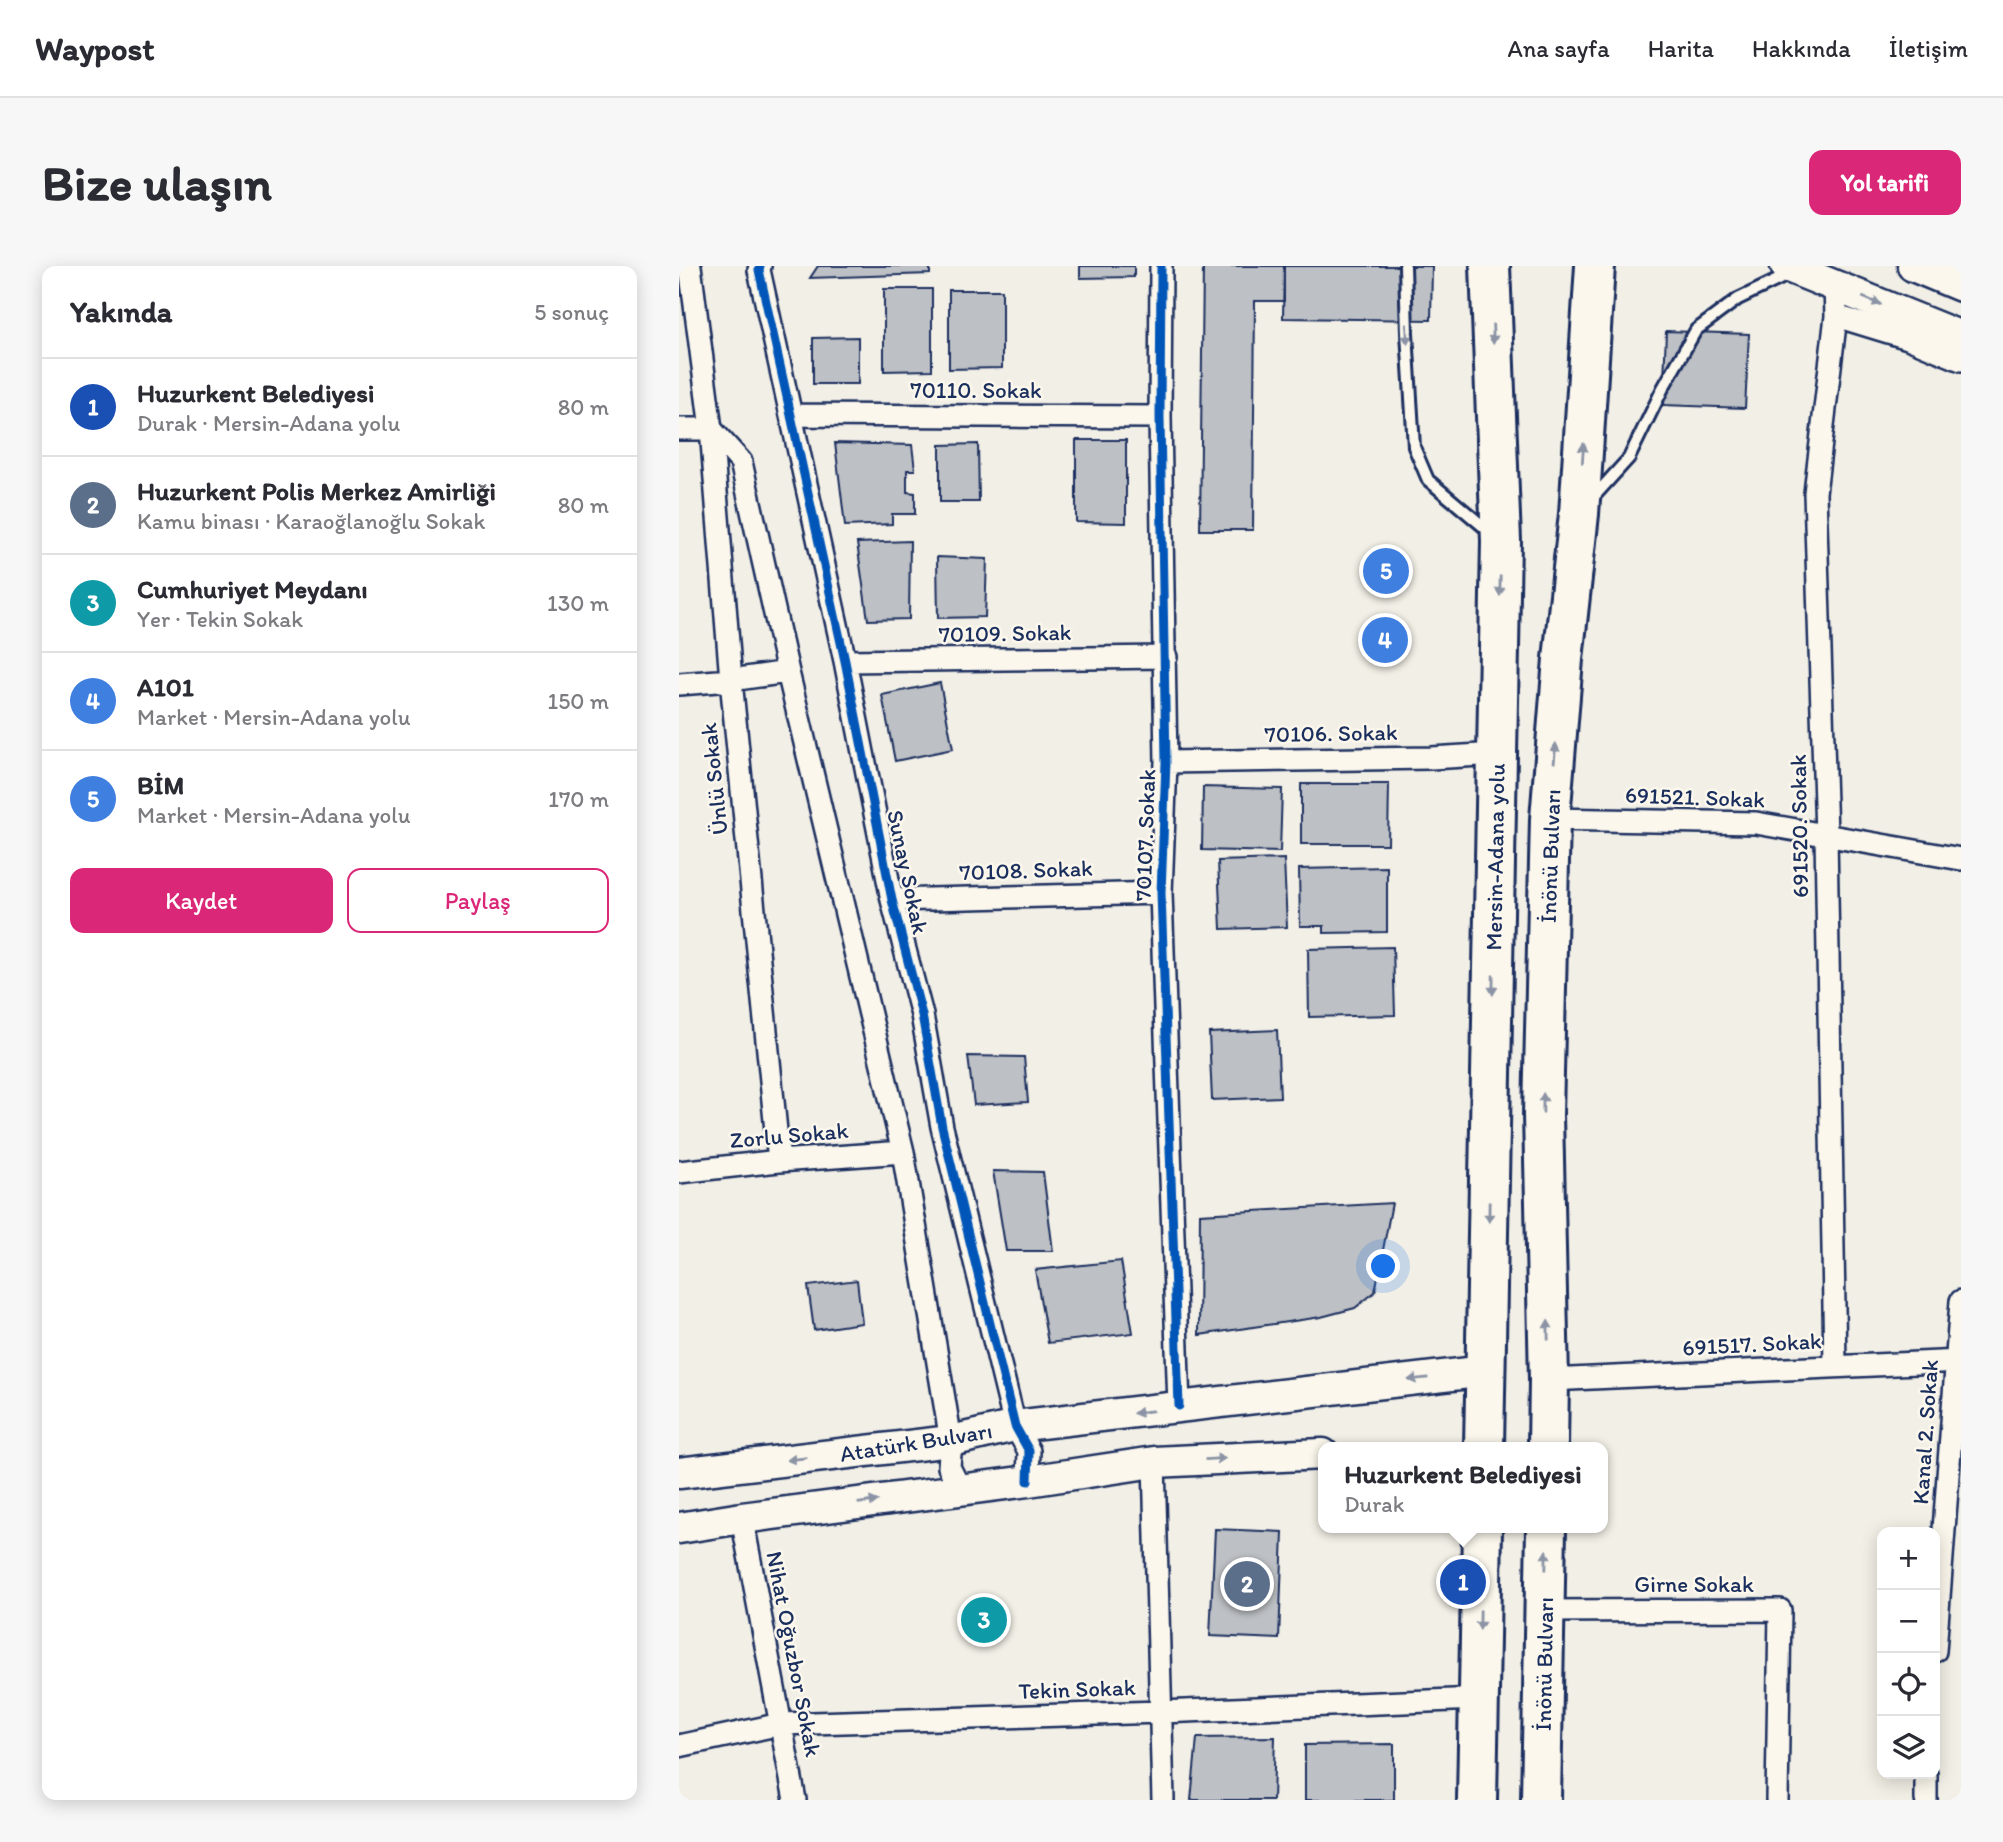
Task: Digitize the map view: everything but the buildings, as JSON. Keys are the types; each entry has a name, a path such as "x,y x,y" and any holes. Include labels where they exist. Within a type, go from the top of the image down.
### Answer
{"highway":[{"name":"Mersin-Adana yolu","path":"1478,1442 1486,1371 1501,541 1490,266"},
{"name":"İnönü Bulvarı","path":"1548,1442 1543,1115 1550,819 1563,659 1579,514 1595,266"},
{"path":"1477,1800 1482,1533"},
{"name":"İnönü Bulvarı","path":"1541,1800 1546,1533"}],"street":[{"name":"Ünlü Sokak","path":"690,266 711,429 731,680 779,1161"},
{"name":"Sunay Sokak","path":"760,266 845,661 892,900 922,1014 943,1127 1016,1426 1029,1451 1028,1481"},
{"name":"70107. Sokak","path":"1161,266 1160,417 1166,762 1161,893 1179,1406"},
{"path":"1913,266 1961,286"},
{"path":"1792,268 1836,301 1908,338 1961,360"},
{"path":"1836,301 1961,337"},
{"name":"691520. Sokak","path":"1835,1366 1826,835 1815,493 1836,301"},
{"name":"70110. Sokak","path":"792,415 1160,417"},
{"path":"679,429 711,429 741,462 788,672 903,1152 951,1441 949,1466 960,1489"},
{"name":"70109. Sokak","path":"845,661 1165,657"},
{"path":"679,684 788,672"},
{"name":"70106. Sokak","path":"1166,762 1431,758 1497,754"},
{"name":"691521. Sokak","path":"1550,819 1756,823 1961,859"},
{"name":"70108. Sokak","path":"892,900 1161,893"},
{"name":"Zorlu Sokak","path":"679,1172 903,1152"},
{"name":"Kanal 2. Sokak","path":"1940,1591 1959,1361 1961,1301"},
{"name":"691517. Sokak","path":"1549,1380 1959,1361"},
{"name":"Atatürk Bulvarı","path":"679,1473 951,1441 1016,1426 1486,1371"},
{"path":"679,1528 1154,1462 1318,1454"},
{"path":"1154,1462 1163,1800"},
{"name":"Nihat Oğuzbor Sokak","path":"742,1518 795,1800"},
{"name":"Girne Sokak","path":"1545,1611 1780,1610 1777,1800"},
{"name":"Tekin Sokak","path":"679,1746 781,1724 1478,1699"},
{"path":"1926,1779 1926,1800"}],"lane":[{"path":"1405,266 1414,447 1428,480 1501,541"},
{"path":"1579,514 1629,458 1663,388 1696,330 1738,299 1792,268"}],"cycle path":[{"path":"760,266 845,661 892,900 922,1015 942,1127 1015,1426 1029,1451 1028,1481"},
{"path":"1161,266 1160,417 1166,762 1161,893 1179,1406"}],"place":[{"name":"BİM","path":"1386,571"},
{"name":"A101","path":"1385,640"},
{"name":"Huzurkent Belediyesi","path":"1463,1582"},
{"name":"Huzurkent Polis Merkez Amirliği","path":"1247,1584"},
{"name":"Cumhuriyet Meydanı","path":"984,1620"}]}
